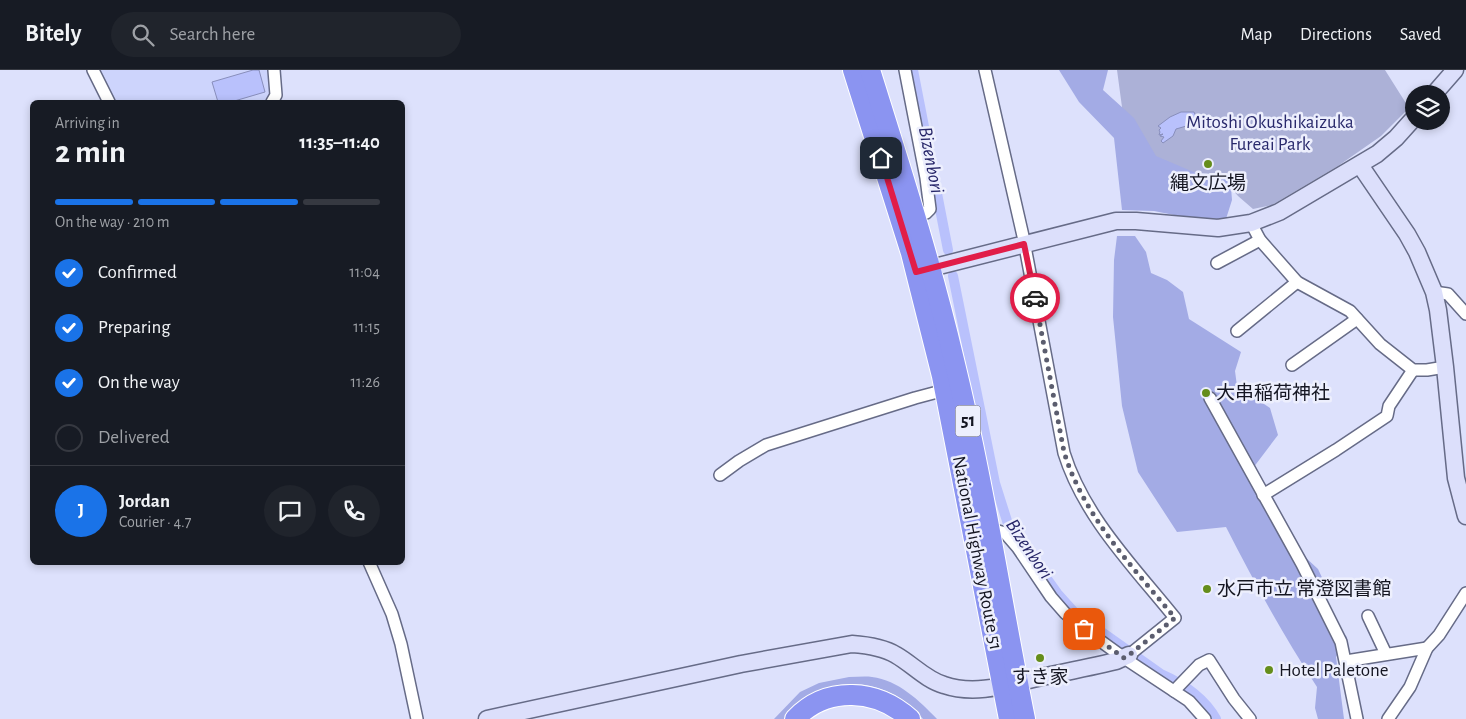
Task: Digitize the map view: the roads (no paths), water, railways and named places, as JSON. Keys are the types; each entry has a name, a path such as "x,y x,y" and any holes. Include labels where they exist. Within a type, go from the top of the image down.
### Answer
{"highway":[{"name":"National Highway Route 51","path":"853,70 938,266 989,531 1010,684 1010,719"},
{"name":"National Highway Route 51","path":"870,70 916,217 938,266 945,390 1010,684 1025,719"},
{"path":"795,719 800,713 819,702 838,696 859,695 870,696 888,703 910,719"},
{"path":"810,719 824,710 856,704 876,708 896,719"}],"street":[{"path":"94,70 108,100"},
{"path":"273,100 276,95 274,70"},
{"path":"905,70 926,178 930,209 916,217"},
{"path":"487,719 741,664 852,644 867,645 894,653 942,685 961,690 979,690 1100,665 1130,654 1175,618 1093,514 1069,468 1064,452 1024,244 985,70"},
{"path":"1442,85 1454,70"},
{"path":"938,266 1116,221 1218,228 1251,223 1279,212 1360,165 1388,146 1405,128"},
{"path":"1360,165 1407,234 1434,292 1445,367 1456,478 1466,516"},
{"path":"1251,223 1260,240 1297,282 1350,310 1380,344 1413,370 1445,367"},
{"path":"1217,263 1260,240"},
{"path":"1237,331 1297,282"},
{"path":"1434,292 1448,294 1466,314"},
{"path":"1292,365 1357,319"},
{"path":"1263,495 1336,450 1386,416 1389,406 1413,370"},
{"path":"720,475 747,455 766,445 945,390"},
{"path":"1210,398 1302,564 1341,642 1357,719"},
{"path":"989,531 1005,533 1018,548 1051,597 1065,613 1084,629 1130,654 1180,685 1189,701 1205,719"},
{"path":"370,565 392,614 401,644 417,719"},
{"path":"1388,719 1410,687 1428,648 1466,594"},
{"path":"1368,616 1386,654"},
{"path":"1346,661 1428,648"},
{"path":"1180,685 1199,665 1209,660 1234,699 1250,719"}],"waterway":[{"name":"Bizenbori","path":"913,70 948,250"},
{"name":"Bizenbori","path":"953,276 995,483 1008,524 1057,593 1075,613 1161,674 1193,692 1206,704 1216,719"}],"place":[{"name":"縄文広場","path":"1208,164"},
{"name":"大串稲荷神社","path":"1206,393"},
{"name":"水戸市立 常澄図書館","path":"1207,589"},
{"name":"すき家","path":"1040,658"},
{"name":"Hotel Paletone","path":"1269,670"}],"park label":[{"name":"Mitoshi Okushikaizuka Fureai Park","path":"1270,133"}]}
